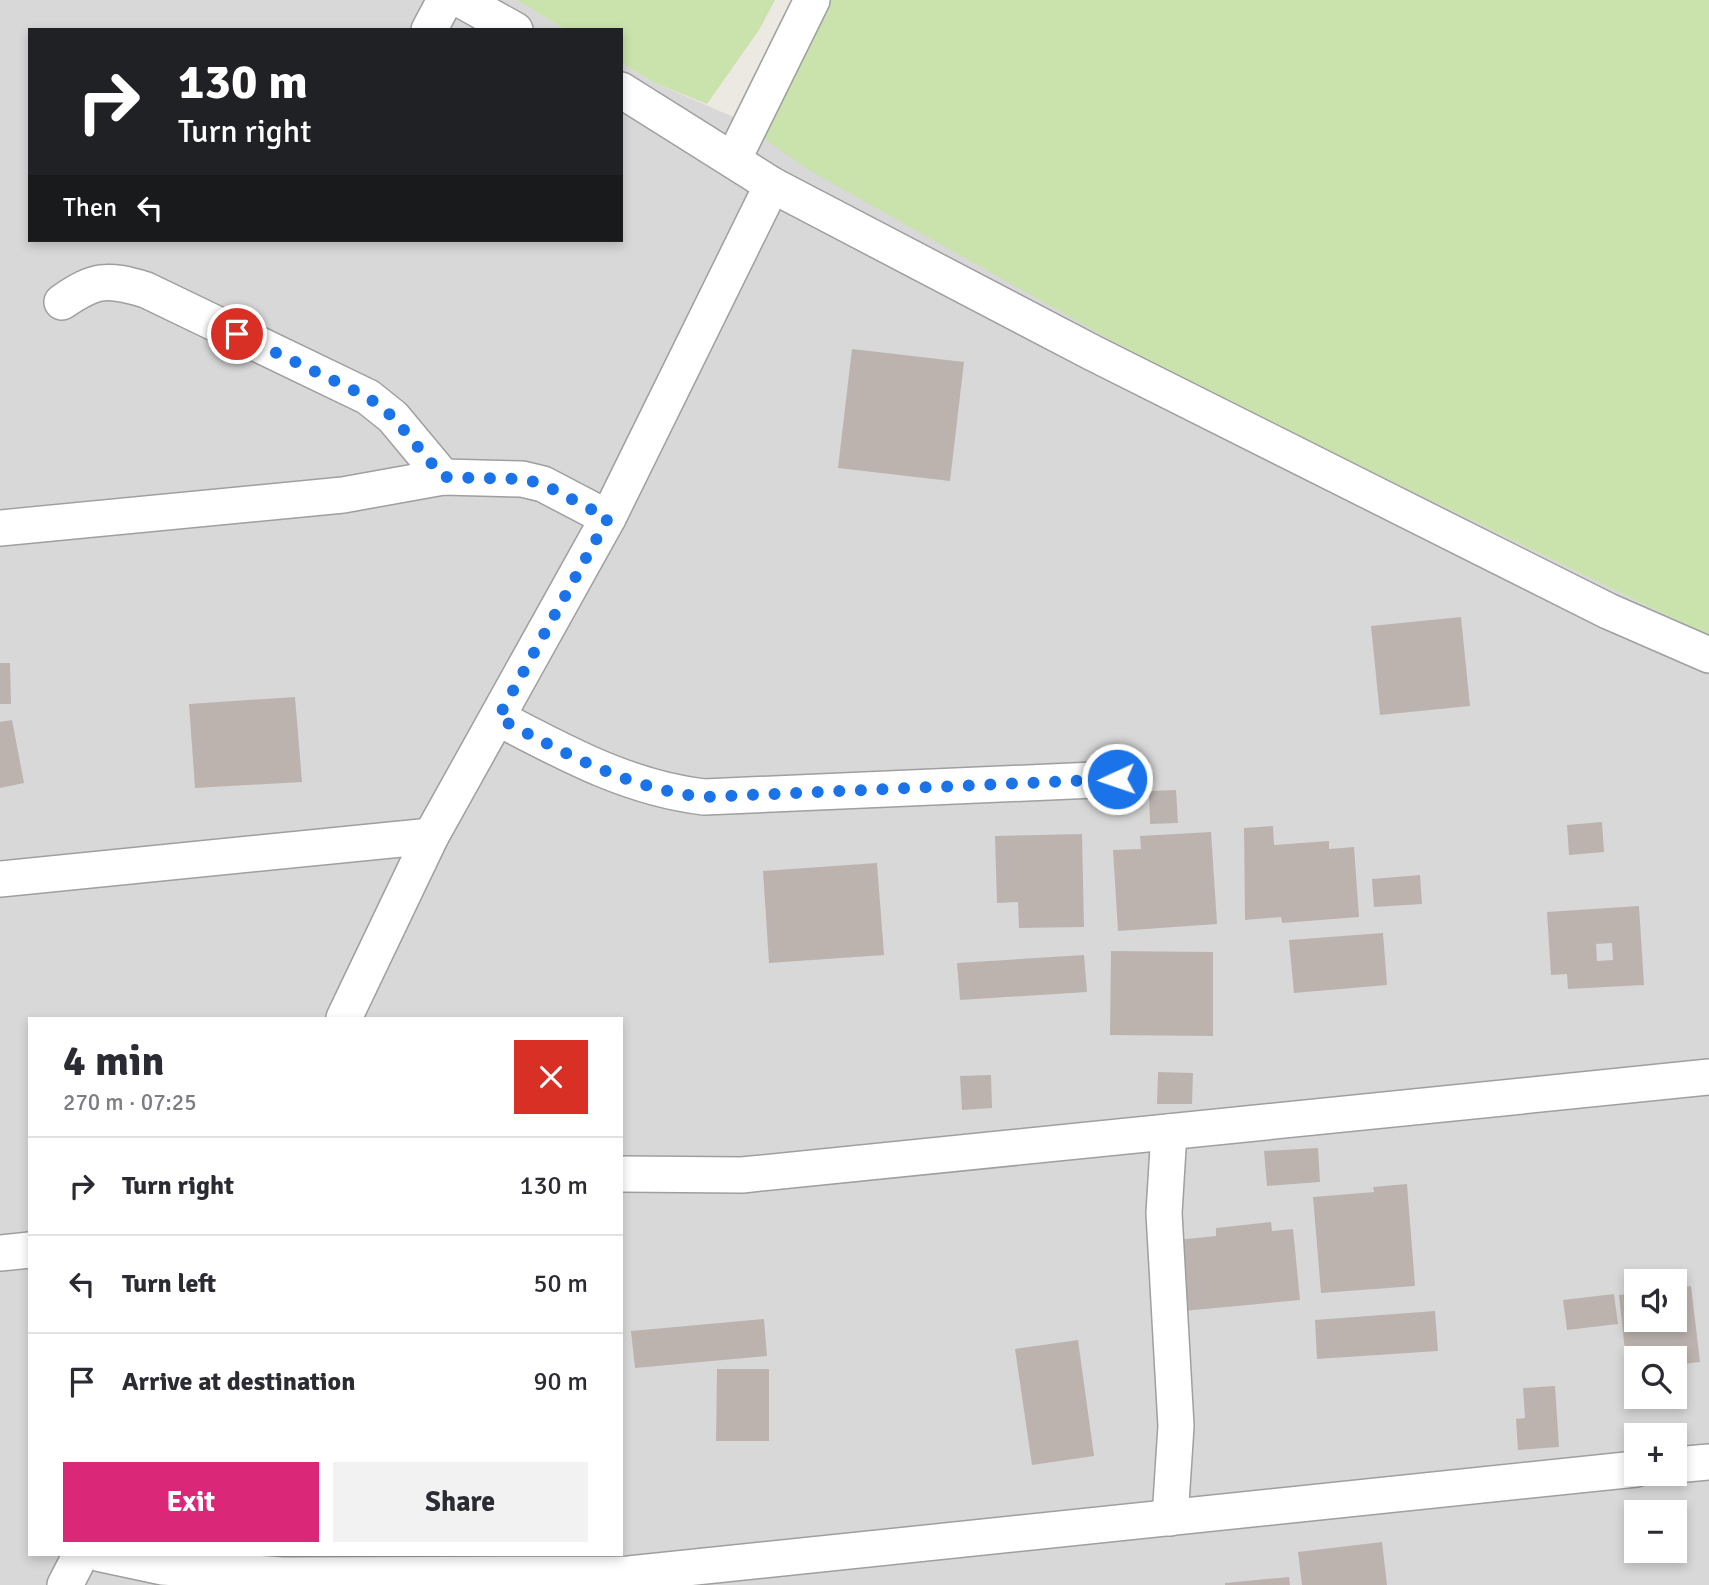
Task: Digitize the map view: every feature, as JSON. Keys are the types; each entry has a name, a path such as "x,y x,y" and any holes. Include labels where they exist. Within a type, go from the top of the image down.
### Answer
{"street":[{"path":"430,28 445,0"},
{"path":"461,0 511,28"},
{"path":"734,158 812,0"},
{"path":"623,91 772,184 1214,416 1608,611 1709,655"},
{"path":"358,1013 431,836 608,518 772,184"},
{"path":"62,302 86,285 99,282 119,282 146,289 368,397 393,417 443,477"},
{"path":"0,528 342,495 443,477 522,479 543,484 608,518"},
{"path":"498,718 583,763 630,782 672,793 704,797 1117,779"},
{"path":"0,879 431,836"},
{"path":"623,1174 742,1175 1709,1077"},
{"path":"1170,1132 1164,1213 1176,1447 1170,1518"},
{"path":"0,1253 28,1251"},
{"path":"1687,1464 1709,1462"},
{"path":"111,1556 162,1566 282,1575 630,1580 1170,1518 1624,1470"},
{"path":"65,1585 80,1556"}],"shaded area":[{"path":"0,0 517,0 563,28 28,28 28,242 623,242 623,64 657,84 759,128 1166,371 1709,636 1709,1585 0,1585"}],"green space":[{"path":"517,0 775,0 759,30 707,104 657,84 623,64 623,28 563,28"},
{"path":"810,0 1709,0 1709,636 1166,371 807,169 766,140 759,128"}],"building":[{"path":"852,349 964,362 950,481 838,468"},
{"path":"1461,617 1470,706 1380,715 1371,626"},
{"path":"0,663 10,663 11,704 0,704"},
{"path":"295,697 302,782 195,788 189,704"},
{"path":"12,720 24,783 0,788 0,722"},
{"path":"1176,790 1178,823 1150,824 1149,791"},
{"path":"1602,822 1604,852 1569,855 1567,825"},
{"path":"1273,826 1274,845 1329,841 1329,849 1354,847 1359,917 1282,923 1281,917 1245,920 1244,828"},
{"path":"1211,832 1217,924 1118,931 1113,850 1141,849 1140,836"},
{"path":"1082,834 1084,927 1019,928 1018,902 997,903 995,836"},
{"path":"877,863 884,955 769,963 763,871"},
{"path":"1420,875 1422,904 1374,907 1372,879"},
{"path":"1639,906 1644,985 1568,989 1567,974 1551,975 1547,912","holes":["1612,943 1613,960 1597,961 1596,944"]},
{"path":"1383,933 1387,985 1294,993 1289,940"},
{"path":"1111,951 1213,952 1213,1036 1110,1035"},
{"path":"1084,955 1087,992 960,1000 957,963"},
{"path":"1158,1072 1193,1073 1192,1104 1157,1104"},
{"path":"991,1075 992,1108 962,1110 960,1076"},
{"path":"1318,1148 1320,1182 1267,1186 1264,1151"},
{"path":"1407,1184 1415,1286 1321,1293 1313,1197 1374,1192 1373,1187"},
{"path":"1271,1222 1272,1231 1293,1229 1300,1300 1183,1311 1176,1240 1216,1236 1216,1228"},
{"path":"1687,1286 1691,1286 1700,1362 1687,1364 1687,1346 1624,1346 1619,1295 1624,1294 1624,1332 1687,1332"},
{"path":"1614,1294 1618,1324 1567,1330 1563,1300"},
{"path":"1435,1311 1438,1351 1317,1359 1315,1320"},
{"path":"764,1319 767,1356 635,1368 631,1331"},
{"path":"1078,1340 1094,1456 1032,1465 1015,1349"},
{"path":"717,1369 769,1369 769,1441 716,1441"},
{"path":"1555,1386 1559,1447 1518,1450 1516,1419 1525,1418 1523,1388"},
{"path":"1382,1542 1387,1585 1302,1585 1298,1552"},
{"path":"1289,1577 1290,1585 1225,1585 1225,1583"}],"route":[{"path":"237,334 368,397 393,417 443,477 522,479 543,484 608,518 498,718 583,763 630,782 672,793 704,797 959,788 1117,779"}]}
